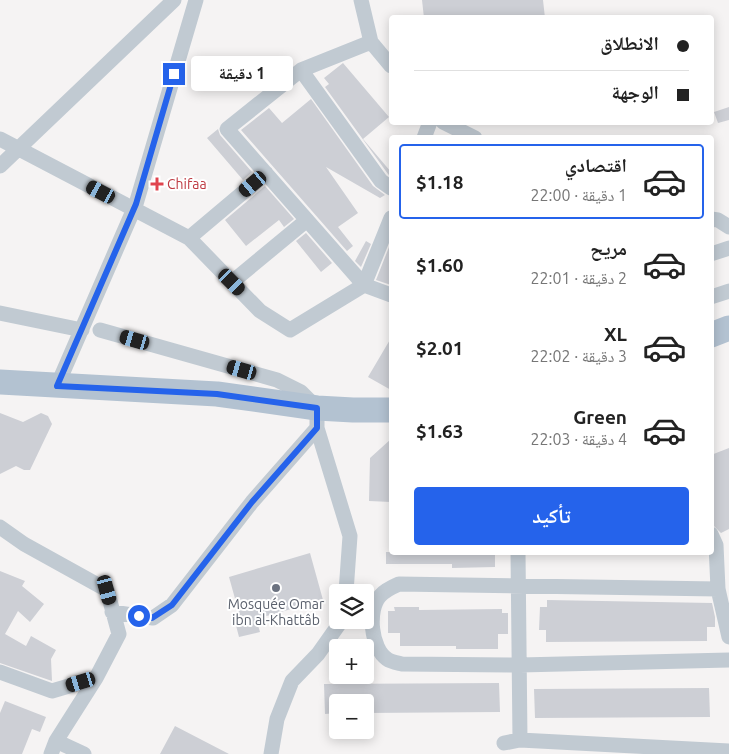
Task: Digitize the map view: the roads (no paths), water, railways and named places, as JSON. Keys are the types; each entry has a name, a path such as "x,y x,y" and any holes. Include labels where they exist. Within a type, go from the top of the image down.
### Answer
{"main road":[{"path":"714,334 729,328"},
{"path":"0,382 217,394 317,418 353,410 389,410"}],"street":[{"path":"0,166 174,0"},
{"path":"57,386 134,210 196,0"},
{"path":"361,0 371,42 389,64"},
{"path":"371,42 302,70 227,129 364,286 389,294"},
{"path":"302,70 381,181 389,187"},
{"path":"449,125 469,135"},
{"path":"0,139 189,238 260,311 290,330 364,286 389,223"},
{"path":"189,238 266,173"},
{"path":"714,219 729,227"},
{"path":"232,282 307,220"},
{"path":"714,253 729,248"},
{"path":"714,296 729,291"},
{"path":"0,313 82,330"},
{"path":"100,330 277,380 301,392 317,418 350,536 347,584"},
{"path":"112,612 152,618 172,605 317,418"},
{"path":"0,527 24,544 107,590 118,634 96,678 53,748 84,754"},
{"path":"719,542 718,589 729,637"},
{"path":"518,555 520,740"},
{"path":"718,589 399,584 386,590 378,597 374,606 373,637 378,649 388,660 402,664 520,665 729,660"},
{"path":"271,754 277,719 292,681 318,654 336,629"},
{"path":"0,672 52,691 96,678"},
{"path":"504,743 520,740 729,750"}],"place":[{"name":"Chifaa","path":"157,184"},
{"name":"Mosquée Omar ibn al-Khattâb","path":"276,588"}]}
